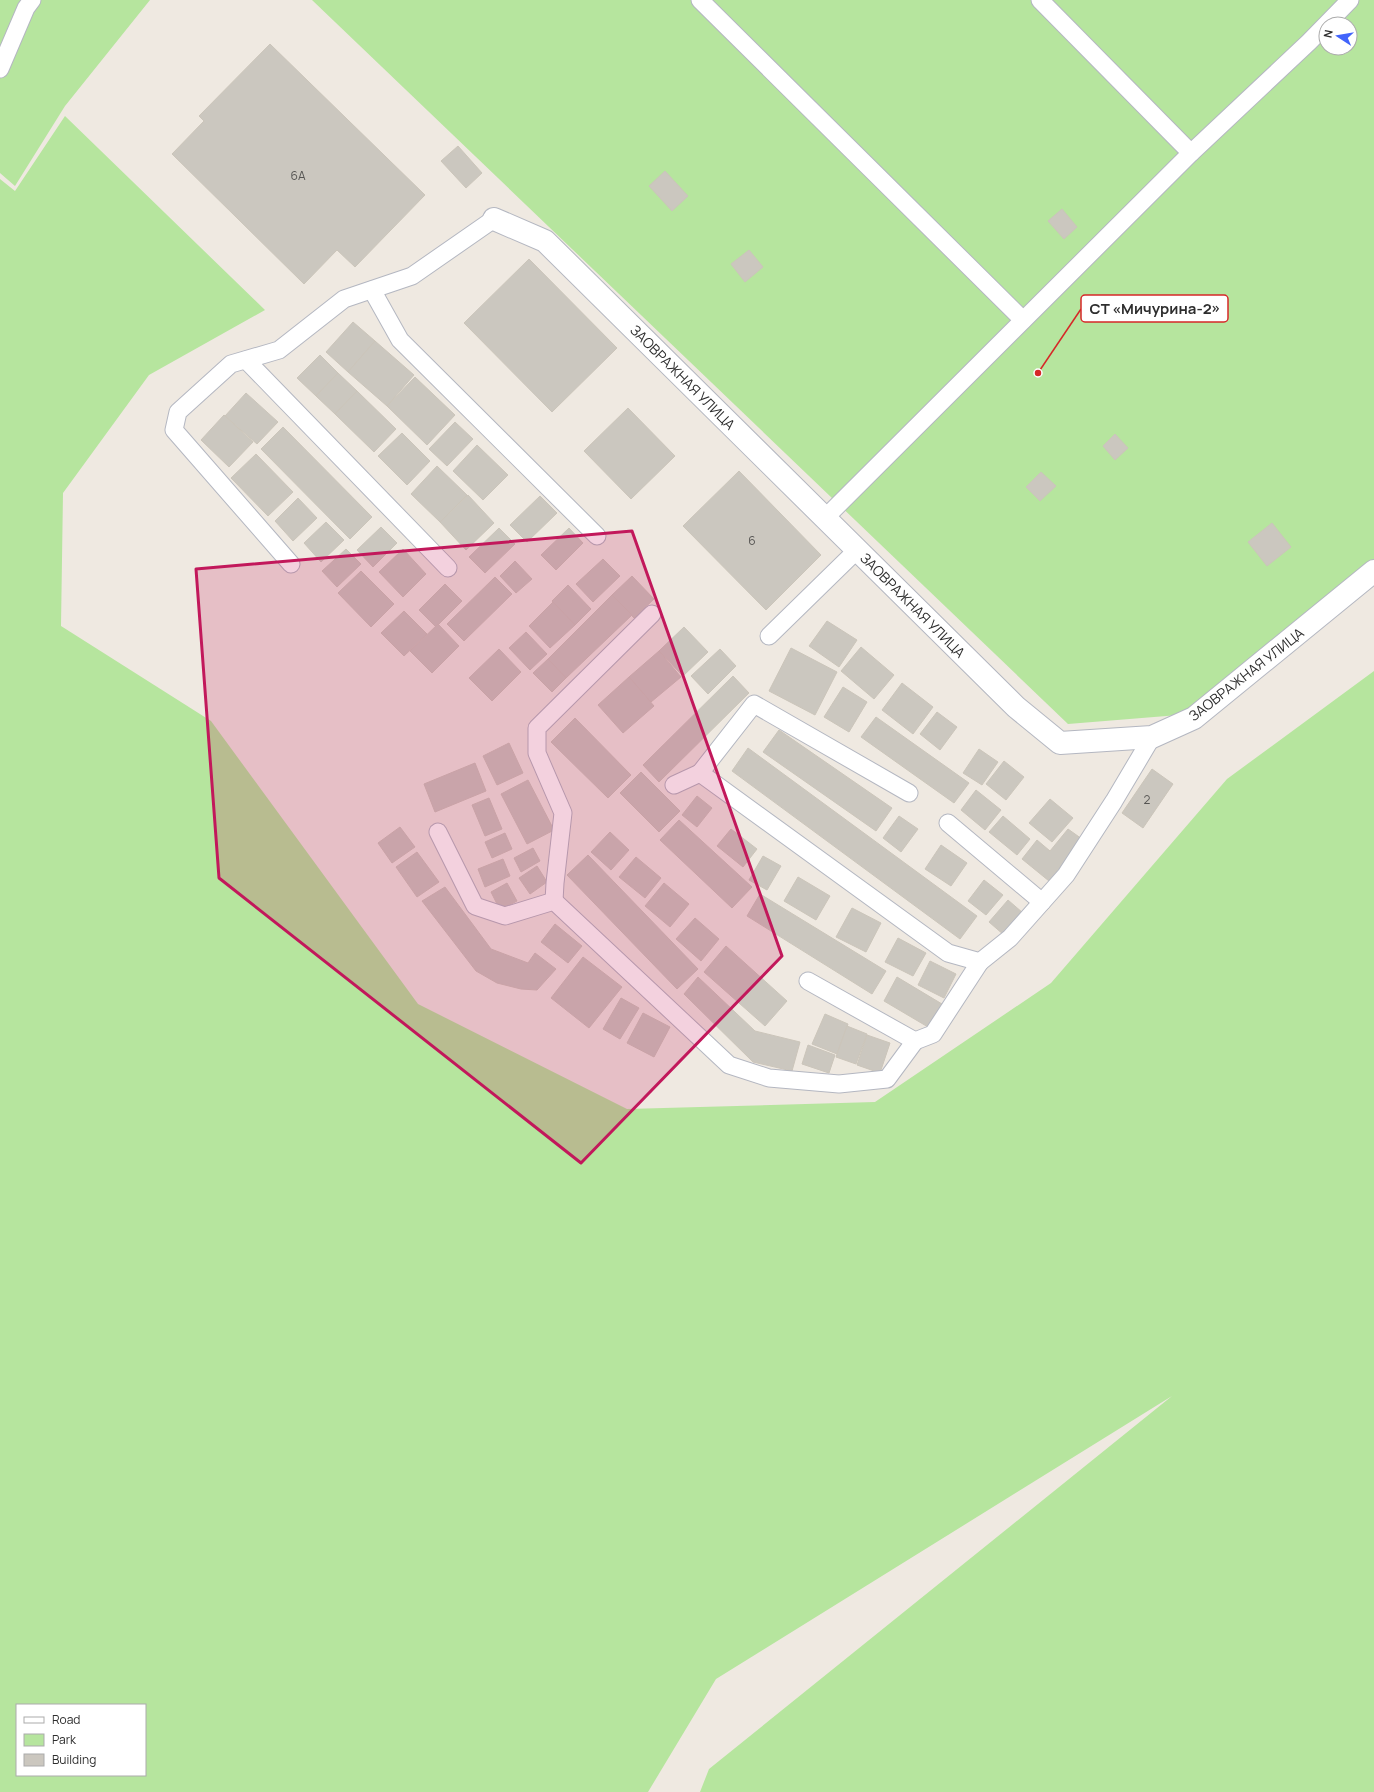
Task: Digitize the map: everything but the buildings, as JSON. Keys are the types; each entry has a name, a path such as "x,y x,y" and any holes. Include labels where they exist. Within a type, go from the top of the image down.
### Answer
{"street":[{"name":"ЗАОВРАЖНАЯ УЛИЦА","path":"494,219 545,241 1016,707 1060,743 1152,737 1194,718 1374,571"}],"lane":[{"path":"0,69 26,8 32,0"},
{"path":"700,0 1023,320"},
{"path":"1040,0 1191,153"},
{"path":"825,518 1191,153 1309,42 1350,0"},
{"path":"291,564 174,430 178,412 231,364 279,350 344,300 412,276 494,219"},
{"path":"372,290 400,340 597,536"},
{"path":"246,360 448,568"},
{"path":"769,636 857,550"},
{"path":"652,614 537,728 537,753 563,813 554,883 554,901 729,1065 769,1078 839,1084 887,1079 915,1041 933,1034 980,962 1010,938 1066,875 1114,801 1152,737"},
{"path":"674,785 700,773 754,704 909,793"},
{"path":"700,773 948,953 980,962"},
{"path":"948,823 1042,902"},
{"path":"438,832 475,906 505,916 554,901"},
{"path":"808,981 915,1041"}],"highlighted area":[{"path":"632,531 782,956 581,1163 219,878 196,569"}],"green space":[{"path":"0,0 150,0 65,106 15,186 0,173"},
{"path":"312,0 1374,0 1374,559 1191,714 1068,724"},
{"path":"65,116 265,310 149,375 63,493 61,626 211,721 418,1004 627,1109 875,1102 1051,983 1227,779 1374,671 1374,1792 700,1792 709,1769 1172,1396 716,1679 648,1792 0,1792 0,179 15,191"}],"place":[{"name":"СТ «Мичурина-2»","path":"1038,373"}]}
